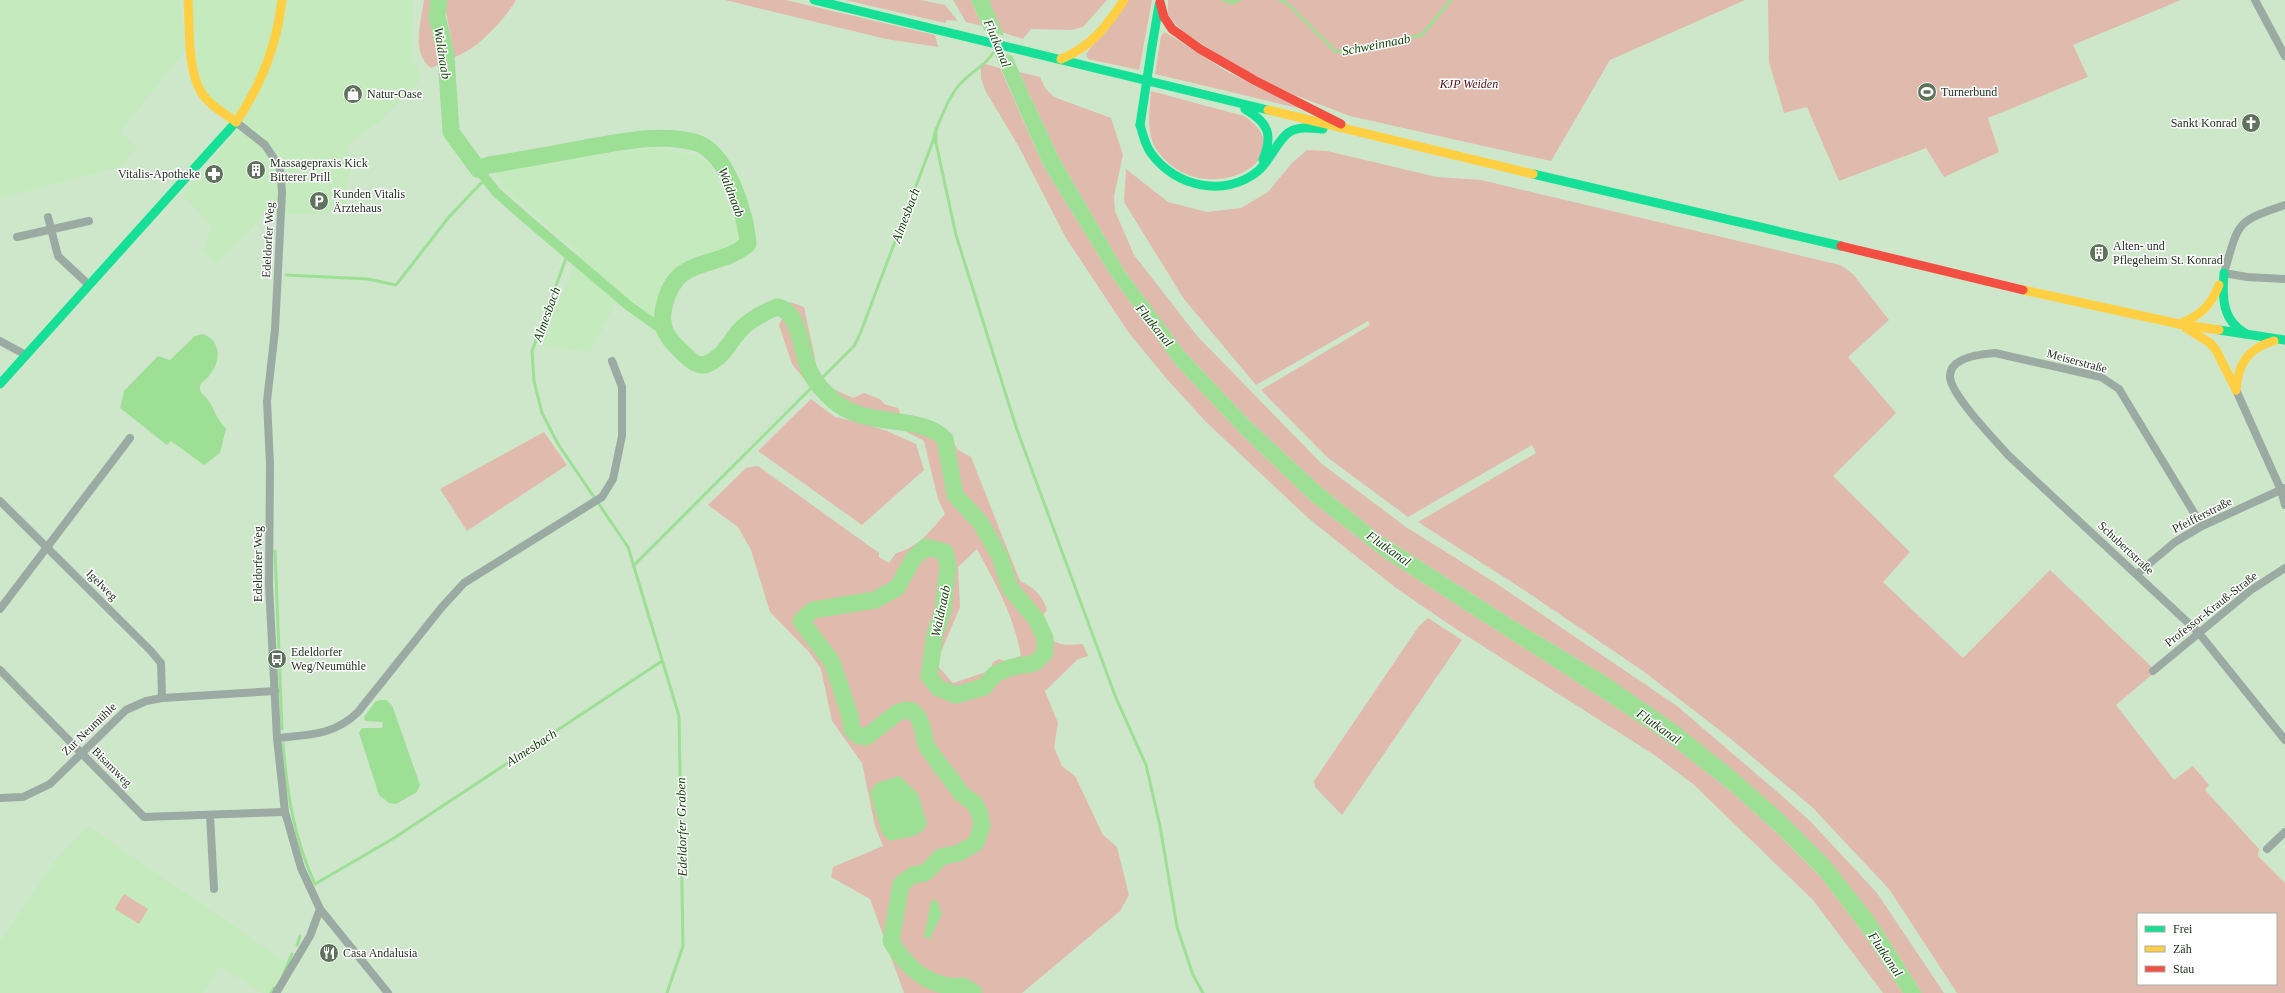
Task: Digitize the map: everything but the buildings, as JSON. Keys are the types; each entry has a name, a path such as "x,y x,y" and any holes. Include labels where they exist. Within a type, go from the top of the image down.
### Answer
{"main road":[{"path":"188,0 195,75 201,91 209,101 236,122"},
{"path":"0,384 236,122 260,85 269,65 276,44 282,0"},
{"path":"814,0 1352,131 2033,292 2179,324 2252,337 2283,340"},
{"path":"1061,59 1076,54 1088,46 1106,26 1124,0"},
{"path":"1160,1 1141,110 1140,125 1151,153 1162,167 1173,176 1185,182 1216,187 1240,181 1258,170 1275,152 1286,133 1296,128 1352,131"},
{"path":"1160,1 1164,17 1172,28 1200,49 1284,96 1323,113 1352,131"},
{"path":"1220,98 1257,115 1266,125 1268,148 1258,170"},
{"path":"2179,324 2204,313 2213,302 2224,273"},
{"path":"2224,273 2222,299 2224,311 2230,322 2240,331 2252,337"},
{"path":"2179,324 2210,343 2216,350 2236,390"},
{"path":"2236,390 2237,372 2243,358 2249,350 2266,343 2283,340"}],"street":[{"path":"2255,0 2285,56"},
{"name":"Edeldorfer Weg","path":"236,122 265,145 273,156 280,168 282,192 275,330 267,401 270,470 269,585 277,738 285,812 301,868 320,909 388,993"},
{"path":"2285,205 2255,214 2242,222 2236,233 2224,273 2247,277 2285,279"},
{"path":"48,217 58,256 89,285"},
{"path":"17,237 89,220"},
{"path":"0,341 26,355"},
{"name":"Meiserstraße","path":"1950,377 1953,367 1958,363 1978,354 1995,353 2101,378 2110,382 2119,389 2202,526"},
{"path":"277,738 331,730 346,724 358,712 442,607 464,583 602,497 613,479 622,436 622,387 612,361"},
{"name":"Schubertstraße","path":"1950,377 1953,387 1964,403 2008,454 2198,632 2285,740"},
{"path":"2236,390 2283,489 2285,506"},
{"path":"0,609 130,438"},
{"name":"Pfeifferstraße","path":"2137,574 2175,542 2202,526 2283,489"},
{"name":"Igelweg","path":"0,501 150,650 161,663 162,698"},
{"name":"Professor-Krauß-Straße","path":"2153,671 2198,632 2252,590 2285,568"},
{"name":"Bisamweg","path":"0,670 144,817 285,812"},
{"name":"Zur Neumühle","path":"0,798 23,797 50,784 126,710 146,701 162,698 275,691"},
{"path":"210,815 214,889"},
{"path":"2267,849 2285,832"},
{"path":"276,993 310,936 320,909"}],"shaded area":[{"path":"0,0 181,0 185,50 120,132 137,147 121,167 0,198"},
{"path":"192,0 413,0 412,61 417,66 420,75 419,81 403,99 381,120 347,146 350,169 347,187 346,214 265,214 216,265 203,250 212,227 182,195 242,124 206,94 197,72"},
{"path":"654,147 698,156 710,163 742,238 740,243 684,264 669,279 655,304 655,326 616,303 590,352 539,346 580,254 503,187 492,169"},
{"path":"88,826 289,964 271,993 262,993 220,966 203,993 0,993 0,942 59,855"}],"green space":[{"path":"424,0 432,0 431,23 436,37 441,64 431,68 425,62 419,46"},
{"path":"445,0 516,0 505,16 489,33 463,54 454,57"},
{"path":"725,0 786,0 935,35 938,47 886,39"},
{"path":"845,0 921,0 945,5 958,21 947,20 945,23"},
{"path":"953,0 971,0 982,26 966,22"},
{"path":"989,0 1107,0 1083,27 1071,30 1031,29 1023,39 1001,32"},
{"path":"1128,0 1152,0 1139,70 1088,59 1086,54"},
{"name":"KJP Weiden","path":"1168,0 1745,0 1610,60 1551,161 1350,116 1295,95 1238,67 1188,35 1175,24 1168,14"},
{"name":"Turnerbund","path":"1768,0 2181,0 2073,45 2088,77 1988,118 1999,152 1944,177 1926,148 1839,181 1807,107 1784,113 1769,62"},
{"path":"1165,32 1226,71 1302,109 1155,74 1161,36"},
{"path":"981,63 1000,68 1044,167 1112,277 1176,365 1241,434 1311,501 1386,559 1668,742 1728,789 1775,831 1820,876 1861,930 1903,993 1883,993 1813,900 1693,784 1653,754 1456,629 1396,588 1308,518 1205,421 1166,378 1129,333 1066,238 1019,147 985,90 981,78"},
{"path":"1019,72 1040,77 1045,88 1054,97 1111,118 1123,155 1114,196 1115,211 1134,255 1198,337 1322,464 1406,527 1497,584 1677,706 1810,821 1877,893 1944,993 1922,993 1874,917 1609,678 1513,620 1380,535 1321,487 1249,420 1184,351 1124,270 1059,158"},
{"path":"1151,91 1244,116 1260,131 1264,146 1258,160 1245,171 1227,178 1206,179 1185,174 1165,160 1157,151 1153,143 1150,134 1149,122"},
{"path":"1307,150 1327,151 1437,177 1481,180 1840,265 1853,274 1889,320 1848,357 1896,413 1833,476 1910,552 1883,582 1963,658 2050,570 2156,671 2116,705 2174,780 2193,766 2209,785 2205,790 2259,849 2258,856 2285,883 2285,993 1957,993 1889,889 1812,807 1731,739 1643,671 1527,592 1418,522 1536,453 1532,445 1408,517 1327,457 1261,390 1370,325 1368,321 1256,385 1184,299 1124,202 1126,169 1168,202 1207,212 1241,208 1268,192 1292,163"},
{"path":"790,302 804,307 817,368 829,387 853,398 864,393 880,399 884,404 898,408 901,416 947,430 958,450 971,457 1020,581 1037,592 1045,604 1047,610 1041,617 1036,616 1041,625 1054,641 1065,645 1083,644 1088,656 1078,659 1045,691 1058,723 1054,747 1062,766 1075,776 1103,835 1117,847 1129,895 1120,911 1022,993 904,993 870,899 831,877 833,867 883,846 875,826 862,763 832,721 821,669 809,652 770,612 751,550 738,527 708,505 746,468 758,466 879,553 879,557 889,563 896,553 911,547 924,538 945,514 938,499 924,441 897,427 859,422 887,431 916,444 924,470 862,525 758,451 811,399 835,417 854,421 822,401 792,364 779,325","holes":["977,549 1004,601 1014,627 1021,656 1005,661 999,659 992,663 992,670 953,683 936,664 960,607 958,567"]},
{"path":"544,432 567,465 467,531 440,489"},
{"path":"1428,618 1462,640 1342,815 1315,787 1314,781 1419,626"},
{"path":"124,894 148,909 139,924 115,909"}],"water":[{"name":"Flutkanal","path":"971,0 989,0 1019,72 1059,158 1124,270 1184,351 1249,420 1321,487 1380,535 1513,620 1609,678 1678,726 1732,769 1782,813 1829,860 1874,917 1922,993 1903,993 1861,930 1820,876 1775,831 1728,789 1668,742 1386,559 1311,501 1241,434 1176,365 1112,277 1044,167"},
{"path":"203,334 214,342 218,352 216,365 200,386 200,390 226,429 220,453 204,465 171,441 167,445 120,408 124,391 158,356 170,360 195,336"},
{"path":"386,700 392,705 420,785 417,792 396,804 389,803 379,795 359,733 362,728 382,728 383,722 365,721 364,717 376,701"},
{"path":"900,776 918,794 927,824 924,829 916,835 889,841 882,833 870,793 876,783"},
{"path":"936,899 942,914 929,940 924,936 931,902"}],"pier":[{"path":"982,30 1005,36 1014,56 990,51"}],"waterway":[{"name":"Waldnaab","path":"439,0 437,16 446,55 451,132 478,169 489,165 612,143 653,138 680,139 694,142 706,147 716,157 733,185 739,201 748,244 723,258 698,265 687,270 677,278 669,290 663,314 664,327 669,338 690,359 700,365 713,361 718,358 741,329 749,322 777,307 785,310 796,325 812,376 834,401 847,410 861,415 921,426 934,431 945,439 955,495 980,522 1000,557 1010,588 1036,619 1045,638 1045,653 1035,663 1009,668 995,674 984,687 956,695 938,688 929,676 935,634 943,610 948,567 945,552 926,547 913,559 897,588 875,600 813,610 801,621 832,662 850,716 852,730 859,736 866,737 897,713 905,710 912,711 918,717 922,726 926,745 962,794 975,804 980,814 982,826 976,843 959,853 941,857 925,873 913,875 901,884 891,941 904,960 921,975 941,984 963,986 974,993"},
{"name":"Schweinnaab","path":"1224,0 1232,3 1239,0"},
{"name":"Schweinnaab","path":"1280,0 1288,4 1336,52 1422,35 1451,0"},
{"name":"Almesbach","path":"936,130 947,104 959,85 983,65 993,53"},
{"path":"936,129 936,143 935,132 933,141 936,143 956,235 1016,427 1116,698 1146,765 1160,826 1177,927 1193,975 1203,993"},
{"name":"Almesbach","path":"820,380 854,346 860,334 933,141"},
{"name":"Almesbach","path":"478,169 496,192 529,221 629,306 663,330"},
{"path":"286,275 368,279 396,285 449,217 485,179"},
{"name":"Almesbach","path":"568,253 532,351 534,381 542,413 558,444 628,547 679,716 683,946 667,993"},
{"name":"Almesbach","path":"633,566 817,382"},
{"path":"275,551 282,729"},
{"name":"Almesbach","path":"283,744 289,798 293,816 302,850 315,884 394,838 662,661"},
{"name":"Almesbach","path":"297,945 300,936"},
{"name":"Almesbach","path":"283,975 292,954"},
{"name":"Almesbach","path":"271,993 274,988"}],"traffic: fast":[{"path":"814,0 1268,110"},
{"path":"1152,46 1159,5"},
{"path":"1140,125 1152,46"},
{"path":"1245,109 1259,119 1267,130 1268,143 1263,160"},
{"path":"0,384 236,122"},
{"path":"1140,125 1149,150 1161,165 1173,174 1187,181 1201,185 1216,186 1231,184 1245,179 1258,171 1288,133 1296,129 1323,129"},
{"path":"1533,174 1841,246"},
{"path":"2224,273 2223,291 2225,308 2232,322 2246,334"},
{"path":"2219,330 2285,340"}],"traffic: slow":[{"path":"188,0 191,60 197,83 204,97 236,122"},
{"path":"236,122 261,79 267,64 280,17 282,0"},
{"path":"1061,59 1072,54 1090,42 1105,27 1124,0"},
{"path":"1268,110 1533,174"},
{"path":"2179,324 2199,314 2212,299 2219,285"},
{"path":"2023,290 2179,324 2219,330"},
{"path":"2186,328 2210,343 2216,350 2236,390"},
{"path":"2236,390 2239,372 2246,358 2257,348 2274,341"}],"traffic: jam":[{"path":"1160,2 1164,17 1172,29 1200,49 1254,80 1341,124"},
{"path":"1841,246 2023,290"}],"place":[{"name":"Turnerbund","path":"1927,92"},
{"name":"Natur-Oase","path":"353,94"},
{"name":"Sankt Konrad","path":"2251,123"},
{"name":"Massagepraxis Kick Bitterer Prill","path":"256,170"},
{"name":"Vitalis-Apotheke","path":"214,174"},
{"name":"Kunden Vitalis Ärztehaus","path":"319,201"},
{"name":"Alten- und Pflegeheim St. Konrad","path":"2099,253"},
{"name":"Edeldorfer Weg/Neumühle","path":"277,659"},
{"name":"Casa Andalusia","path":"329,953"}],"water label":[{"name":"Edeldorfer Graben","path":"681,827"}]}
